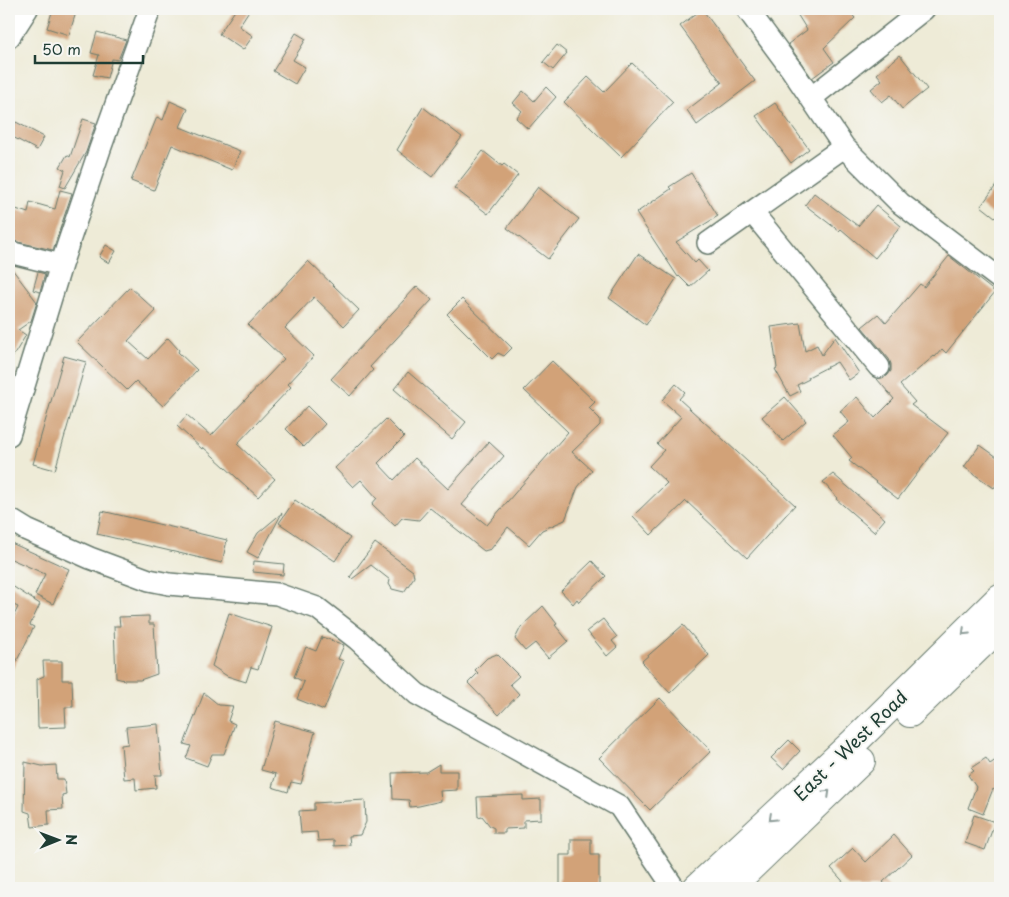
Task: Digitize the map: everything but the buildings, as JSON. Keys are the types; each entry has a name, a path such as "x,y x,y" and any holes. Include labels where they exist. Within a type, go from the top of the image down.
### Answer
{"main road":[{"name":"East - West Road","path":"697,888 854,742 1000,598"},
{"name":"East - West Road","path":"729,888 1000,626"}],"street":[{"path":"9,37 27,9"},
{"path":"9,435 61,265 150,9"},
{"path":"746,9 792,70 844,147 900,203 1000,279"},
{"path":"811,98 924,9"},
{"path":"708,243 844,147"},
{"path":"752,212 879,367"},
{"path":"9,252 61,265"},
{"path":"9,519 27,530 90,558 149,580 170,584 277,594 317,608 357,639 417,694 431,704 619,806 674,888"}]}
